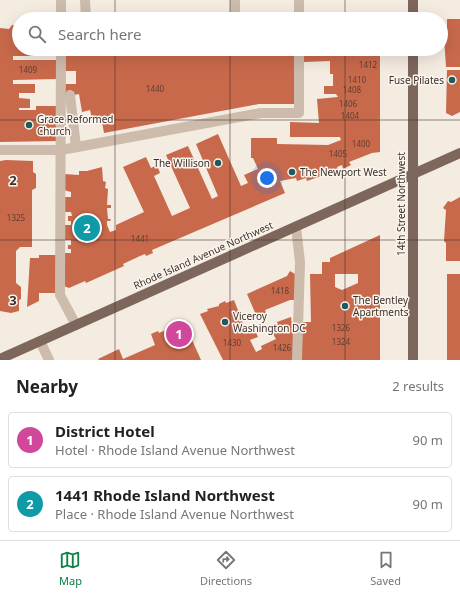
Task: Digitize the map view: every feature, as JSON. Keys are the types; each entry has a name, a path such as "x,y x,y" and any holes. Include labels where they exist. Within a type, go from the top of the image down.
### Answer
{"main road":[{"path":"413,0 413,12"},
{"name":"14th Street Northwest","path":"413,360 414,56"},
{"name":"Rhode Island Avenue Northwest","path":"0,359 460,153"}],"lane":[{"path":"61,0 61,12"},
{"path":"85,0 86,12"},
{"path":"235,0 236,12"},
{"path":"299,0 299,12"},
{"path":"61,56 60,295 76,325"},
{"path":"0,150 61,150 261,113 299,113 299,56"},
{"path":"70,95 76,147"},
{"path":"296,227 300,262 297,360"},
{"path":"40,341 48,360"}],"building":[{"path":"448,19 460,19 460,67 446,67 445,56 448,56"},
{"path":"12,25 13,60 57,60 57,79 13,80 13,84 35,84 35,93 19,93 19,98 30,99 30,108 19,108 19,110 36,110 36,106 58,106 58,141 0,142 0,28 9,29"},
{"path":"64,56 295,56 295,104 259,104 104,133 102,122 93,123 90,110 82,112 79,94 64,97 64,84 76,84 76,71 64,71"},
{"path":"304,56 380,56 380,152 372,153 349,162 351,165 343,169 342,165 337,167 338,170 307,181 306,178 297,181 296,178 280,181 285,193 152,250 153,253 146,256 145,254 140,256 123,264 124,266 86,283 85,281 69,288 64,286 63,260 65,260 65,253 71,253 71,249 68,249 68,245 71,245 71,240 65,240 65,225 71,225 71,221 68,221 68,216 72,216 71,212 65,212 65,197 71,197 71,192 64,190 64,174 79,175 79,171 87,171 102,167 103,181 106,182 105,188 108,189 107,205 111,205 111,208 107,208 108,219 111,219 110,221 107,221 110,232 116,230 116,225 144,212 123,167 146,157 151,168 157,165 160,173 154,176 172,216 190,208 166,155 188,146 212,199 218,196 196,144 218,134 241,186 248,183 244,175 258,169 253,158 251,158 251,138 277,138 277,144 328,145 341,140 340,137 290,137 290,122 319,123 317,99 338,97 336,94 324,94 324,86 333,86 333,74 330,74 330,61 304,62"},
{"path":"447,70 460,70 460,112 452,116 446,113"},
{"path":"0,161 33,161 33,172 36,174 36,188 32,190 32,247 20,247 16,251 16,283 21,287 21,299 19,300 19,311 11,313 0,311"},
{"path":"460,197 460,261 446,261 446,243 444,241 446,210 443,208 448,201 451,202"},
{"path":"380,235 380,360 301,360 301,322 311,322 310,274 322,274 322,262 330,262 330,258","holes":["335,274 358,274 358,283 342,290 335,287"]},
{"path":"39,255 57,255 58,293 39,293 39,301 27,307 30,258 39,258"},
{"path":"290,271 295,274 296,300 290,300 265,310 266,313 257,317 247,294 287,276"},
{"path":"447,274 460,274 460,360 447,360"},
{"path":"234,300 246,331 254,327 258,337 250,340 256,352 262,349 261,346 276,339 269,327 278,324 277,322 291,317 292,326 295,326 295,360 223,360 200,314 208,311 207,309 219,306 219,304 225,301 226,303"},
{"path":"184,322 201,360 98,359 119,349 123,359 155,345 151,334 158,331 159,333"}],"place":[{"name":"Fuse Pilates","path":"452,80"},
{"name":"Grace Reformed Church","path":"29,125"},
{"name":"The Willison","path":"218,163"},
{"name":"The Newport West","path":"292,172"},
{"name":"1441 Rhode Island Northwest","path":"87,228"},
{"name":"The Bentley Apartments","path":"345,306"},
{"name":"Viceroy Washington DC","path":"225,322"},
{"name":"District Hotel","path":"179,334"}]}
